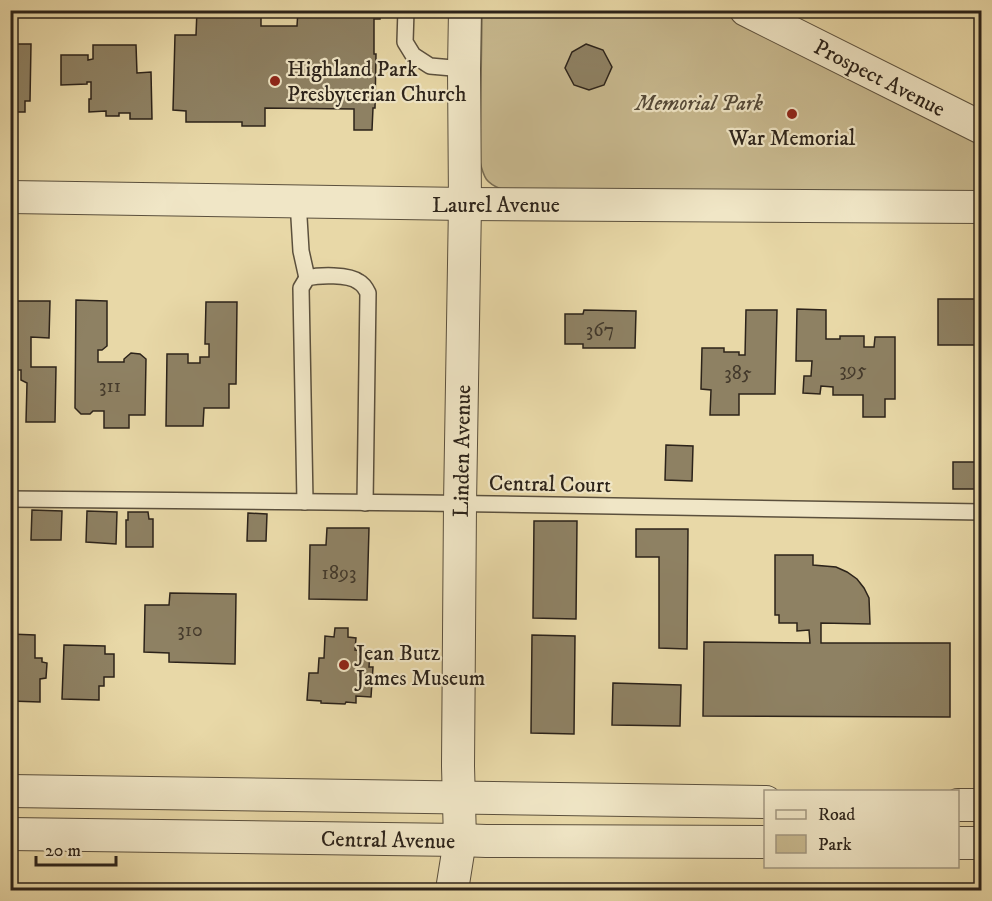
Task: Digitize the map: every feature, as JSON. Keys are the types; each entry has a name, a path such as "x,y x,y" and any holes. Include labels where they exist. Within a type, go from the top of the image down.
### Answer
{"street":[{"name":"Linden Avenue","path":"452,891 460,840 458,796 465,10"},
{"name":"Prospect Avenue","path":"746,10 981,128"},
{"name":"Laurel Avenue","path":"10,197 465,204 981,207"},
{"name":"Central Avenue","path":"10,791 764,802"},
{"path":"959,805 981,805"},
{"name":"Central Avenue","path":"10,834 486,841 764,842"},
{"path":"959,843 981,843"}],"lane":[{"path":"406,10 405,42 413,56 430,66 464,69"},
{"path":"298,201 301,251 307,278 302,288 305,502"},
{"path":"307,278 319,276 352,278 362,283 368,293 365,503"},
{"name":"Central Court","path":"10,499 981,512"}],"green space":[{"name":"Memorial Park","path":"482,11 719,11 981,141 981,195 501,189 486,179 480,162"}],"building":[{"name":"Highland Park Presbyterian Church","path":"197,10 261,10 261,26 297,26 298,10 380,10 380,19 374,19 374,54 376,54 375,108 373,108 372,130 354,130 354,109 265,108 265,126 242,126 242,122 186,122 186,111 173,110 175,35 196,35"},
{"path":"10,44 31,44 30,101 25,101 25,112 10,112"},
{"path":"586,44 603,50 612,67 604,85 589,90 574,85 565,68 572,52"},
{"path":"93,45 136,45 137,73 151,72 152,119 130,119 130,113 106,116 106,111 89,112 91,82 61,85 61,55 88,55 88,60 93,59"},
{"path":"938,299 982,299 982,345 938,345"},
{"path":"76,300 107,301 107,346 98,350 98,362 124,362 124,359 131,353 140,354 146,359 145,415 129,415 129,428 104,428 104,411 81,414 75,408"},
{"path":"10,301 50,301 49,338 31,337 31,367 56,367 55,422 26,422 27,383 21,380 21,370 10,370"},
{"path":"206,302 237,302 236,384 229,384 229,408 204,408 203,426 166,426 167,354 188,354 188,363 200,363 200,357 209,357 209,344 205,344"},
{"path":"797,309 826,310 826,339 840,339 840,336 864,336 864,347 874,347 875,337 895,337 895,399 885,399 885,417 863,417 863,395 833,395 833,387 821,386 820,394 803,393 804,376 811,376 812,361 796,361"},
{"path":"584,310 636,311 635,348 583,348 583,344 565,344 565,314 583,314"},
{"path":"746,310 777,310 775,394 739,394 739,415 710,415 711,390 701,389 702,348 724,348 724,352 739,352 739,355 745,355"},
{"path":"666,445 693,446 692,481 665,480"},
{"path":"953,462 982,462 981,489 953,489"},
{"path":"32,510 62,511 61,540 31,540"},
{"path":"87,511 117,512 116,544 86,542"},
{"path":"128,512 148,512 149,519 153,519 153,547 126,547"},
{"path":"248,513 267,514 266,541 247,541"},
{"path":"534,521 577,521 576,619 533,618"},
{"path":"327,528 369,528 367,600 309,599 310,545 326,545"},
{"path":"636,529 688,529 687,649 659,648 659,557 636,557"},
{"path":"775,555 813,555 813,565 836,567 857,579 864,588 869,598 870,624 821,623 821,643 950,643 950,717 703,716 704,642 810,643 809,630 797,631 797,623 779,623 779,615 775,615"},
{"path":"170,593 236,594 235,664 169,662 169,653 144,652 145,605 169,605"},
{"name":"Jean Butz James Museum","path":"335,628 348,628 348,637 356,638 355,650 370,652 369,667 373,667 371,697 356,696 356,703 321,703 321,701 307,700 309,673 318,673 319,658 324,658 325,636 334,637"},
{"path":"10,634 35,635 35,658 42,658 42,662 47,663 46,678 40,679 40,702 10,701"},
{"path":"532,635 575,636 574,734 531,733"},
{"path":"64,645 105,646 105,654 114,654 114,677 104,677 104,686 99,686 99,700 62,699"},
{"path":"613,683 681,685 680,726 612,725"}],"place":[{"name":"Highland Park Presbyterian Church","path":"275,81"},
{"name":"War Memorial","path":"792,114"},
{"name":"Jean Butz James Museum","path":"344,665"}]}
